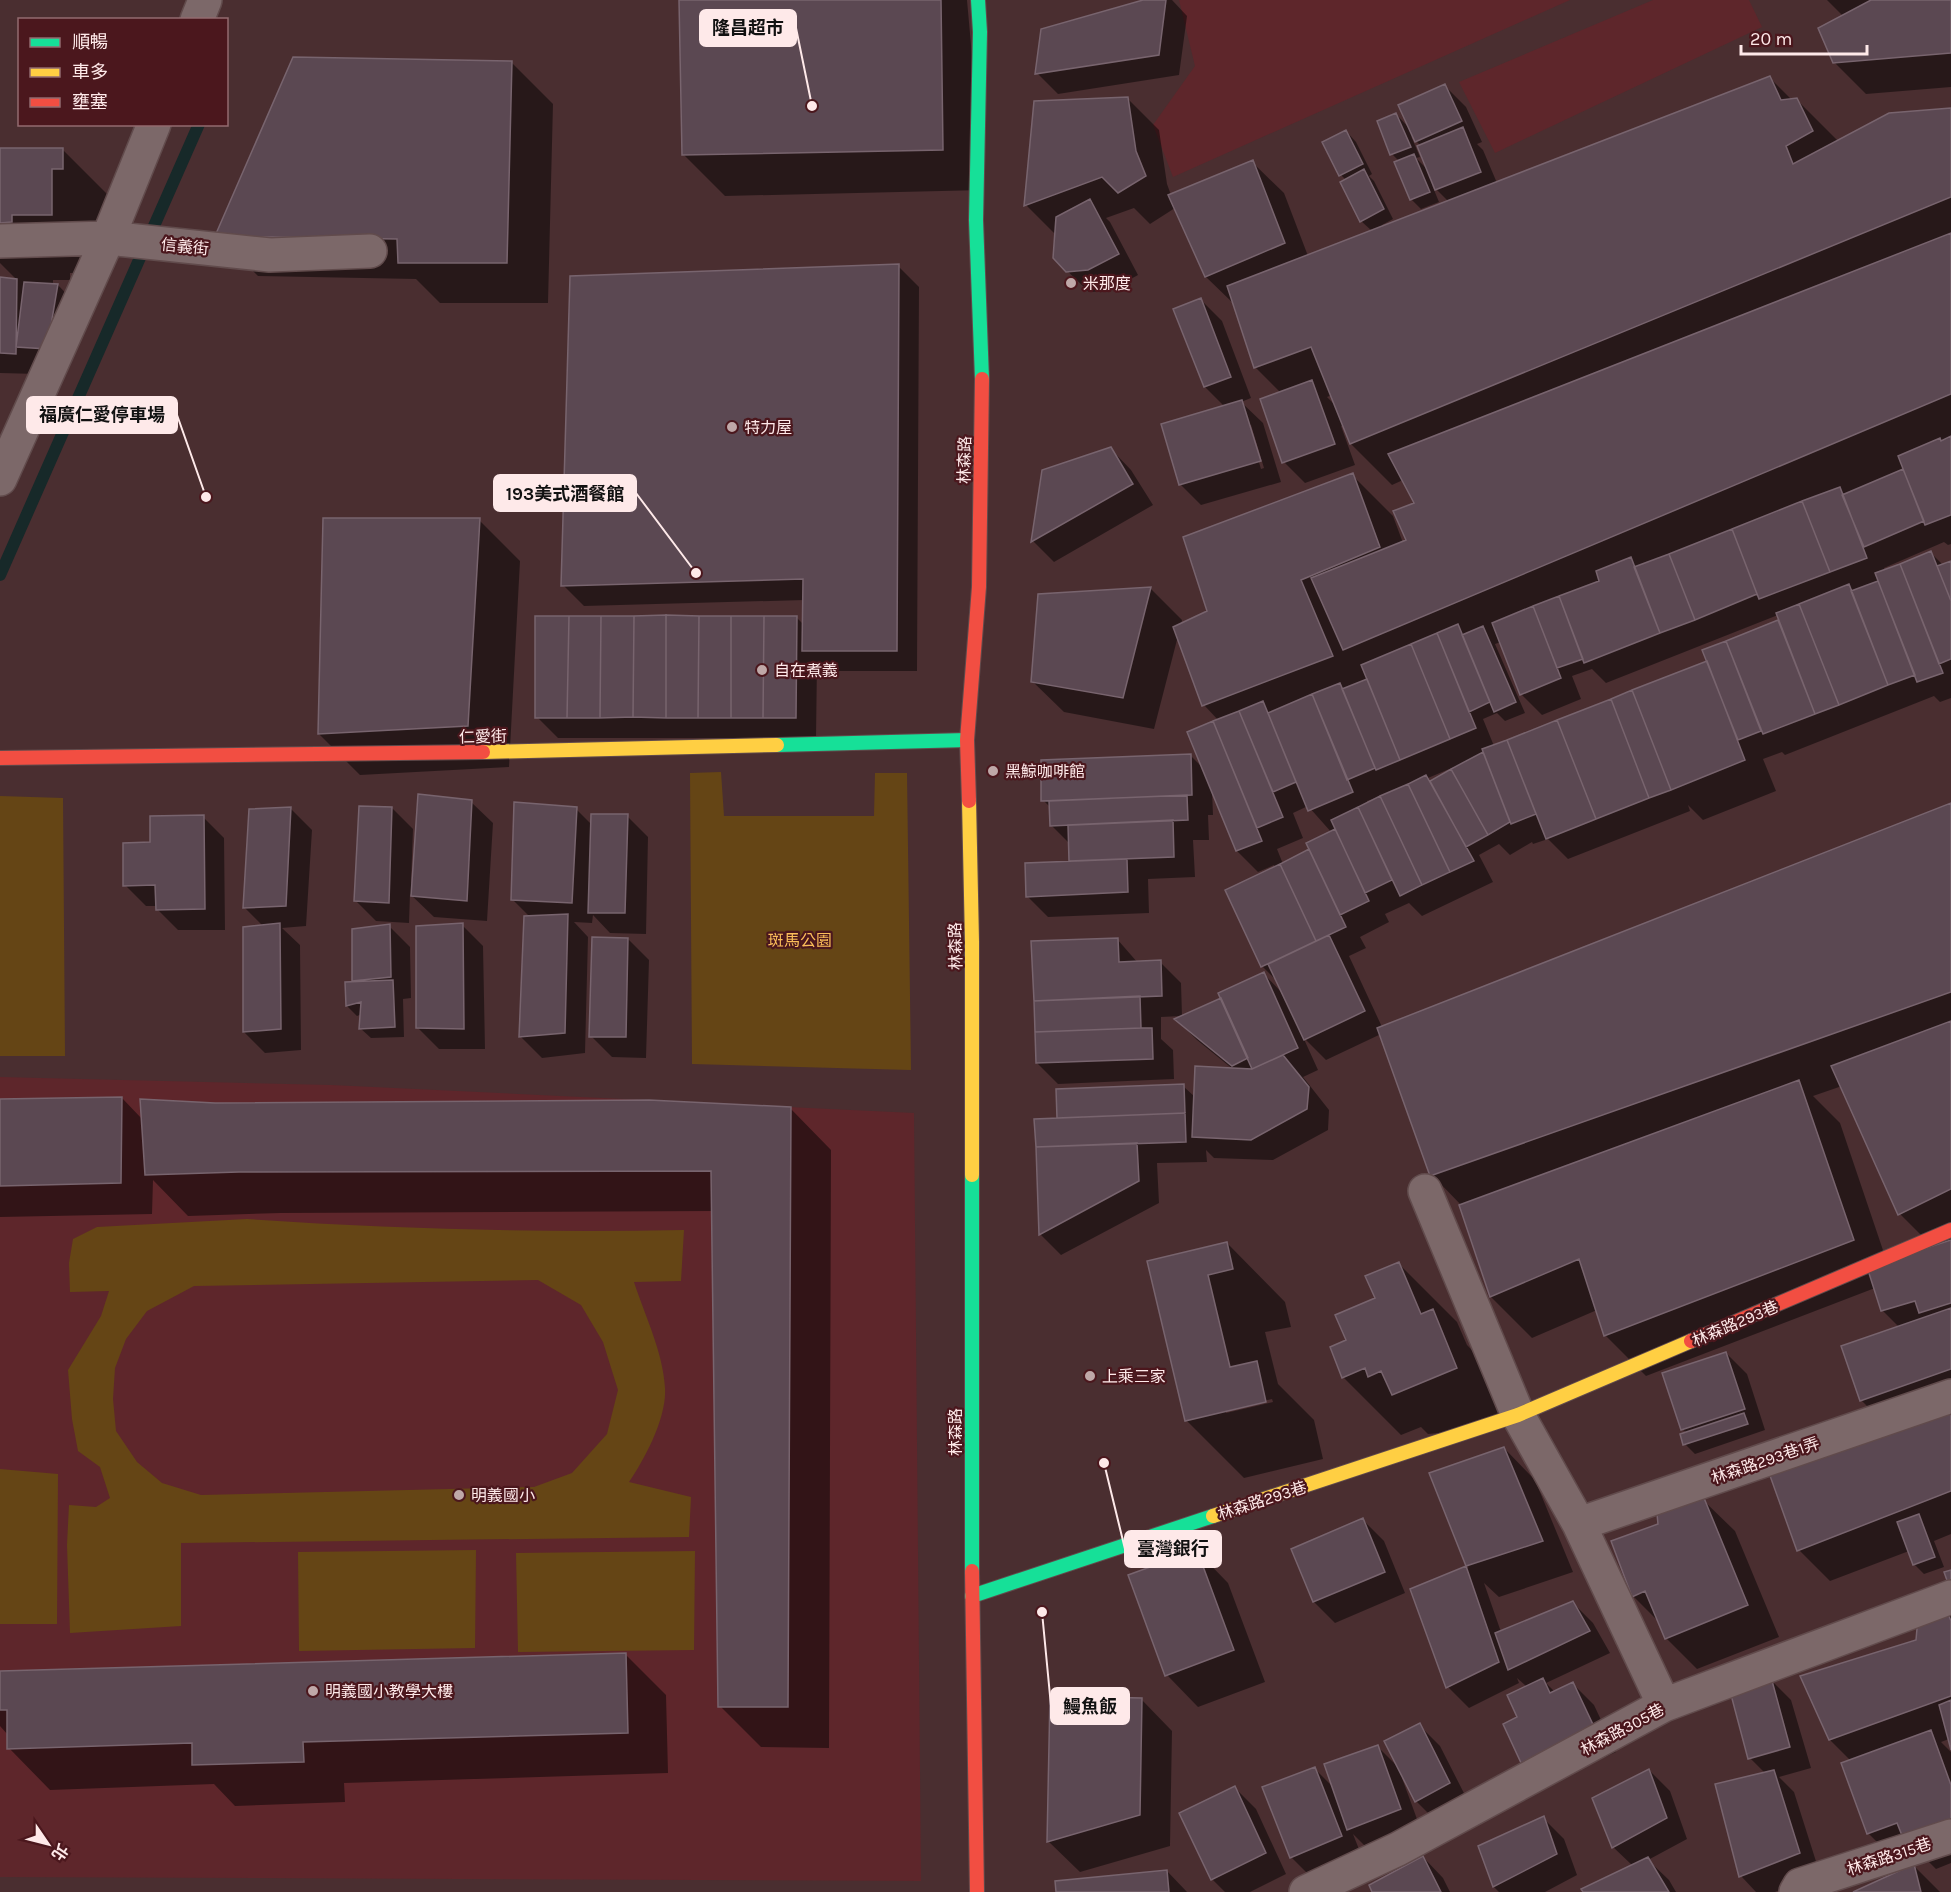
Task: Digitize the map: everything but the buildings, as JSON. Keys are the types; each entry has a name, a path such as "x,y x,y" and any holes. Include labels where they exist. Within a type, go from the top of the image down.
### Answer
{"street":[{"path":"198,18 205,0"},
{"name":"林森路","path":"977,1892 972,1596 972,942 967,740 979,587 982,361 976,220 980,32 978,0"},
{"path":"0,480 119,240 153,126"},
{"name":"信義街","path":"0,241 119,240 270,255 370,251"},
{"name":"仁愛街","path":"0,758 495,752 967,740"},
{"path":"1425,1191 1518,1415 1579,1524 1664,1705"},
{"name":"林森路293巷","path":"972,1596 1518,1415 1951,1230"},
{"name":"林森路293巷1弄","path":"1579,1524 1951,1396"},
{"name":"林森路305巷","path":"1306,1892 1398,1849 1664,1705 1951,1597"},
{"name":"林森路315巷","path":"1796,1892 1800,1886 1951,1836"}],"shaded area":[{"path":"1179,0 1570,0 1173,177 1153,125 1195,66"},
{"path":"1653,0 1749,0 1762,27 1495,153 1459,82"},
{"name":"明義國小","path":"0,1077 331,1085 914,1113 921,1881 0,1877"}],"green space":[{"name":"斑馬公園","path":"721,772 724,816 874,816 875,773 907,773 911,1070 692,1064 690,773"},
{"path":"0,796 63,798 65,1056 0,1056"},
{"path":"247,1219 465,1229 684,1230 681,1281 634,1282 661,1361 665,1399 659,1424 648,1450 629,1482 691,1497 689,1537 181,1543 181,1626 70,1633 67,1545 69,1505 96,1507 110,1498 100,1467 78,1451 72,1419 68,1370 101,1316 109,1291 70,1292 69,1263 73,1239 97,1227","holes":["538,1280 581,1305 603,1342 618,1390 607,1434 572,1473 534,1487 201,1495 162,1483 137,1462 116,1431 113,1399 115,1368 126,1339 147,1311 194,1286"]},
{"path":"0,1469 58,1474 57,1624 0,1624"},
{"path":"476,1550 475,1648 299,1651 298,1552"},
{"path":"695,1551 694,1650 518,1652 516,1553"}],"waterway":[{"path":"0,575 198,126"}],"traffic: fast":[{"path":"978,0 980,32 976,220 982,379"},
{"path":"777,745 967,740"},
{"path":"972,1175 972,1571"},
{"path":"972,1596 1213,1516"}],"traffic: slow":[{"path":"483,752 777,745"},
{"path":"969,801 972,942 972,1175"},
{"path":"1213,1516 1518,1415 1691,1341"}],"traffic: jam":[{"path":"969,801 967,740 979,587 982,379"},
{"path":"0,758 483,752"},
{"path":"1691,1341 1951,1230"},
{"path":"972,1571 977,1892"}],"place":[{"name":"隆昌超市","path":"812,106"},
{"name":"米那度","path":"1071,283"},
{"name":"特力屋","path":"732,427"},
{"name":"福廣仁愛停車場","path":"206,497"},
{"name":"193美式酒餐館","path":"696,573"},
{"name":"自在煮義","path":"762,670"},
{"name":"黑鯨咖啡館","path":"993,771"},
{"name":"上乘三家","path":"1090,1376"},
{"name":"臺灣銀行","path":"1104,1463"},
{"name":"明義國小","path":"459,1495"},
{"name":"鰻魚飯","path":"1042,1612"},
{"name":"明義國小教學大樓","path":"313,1691"}]}
